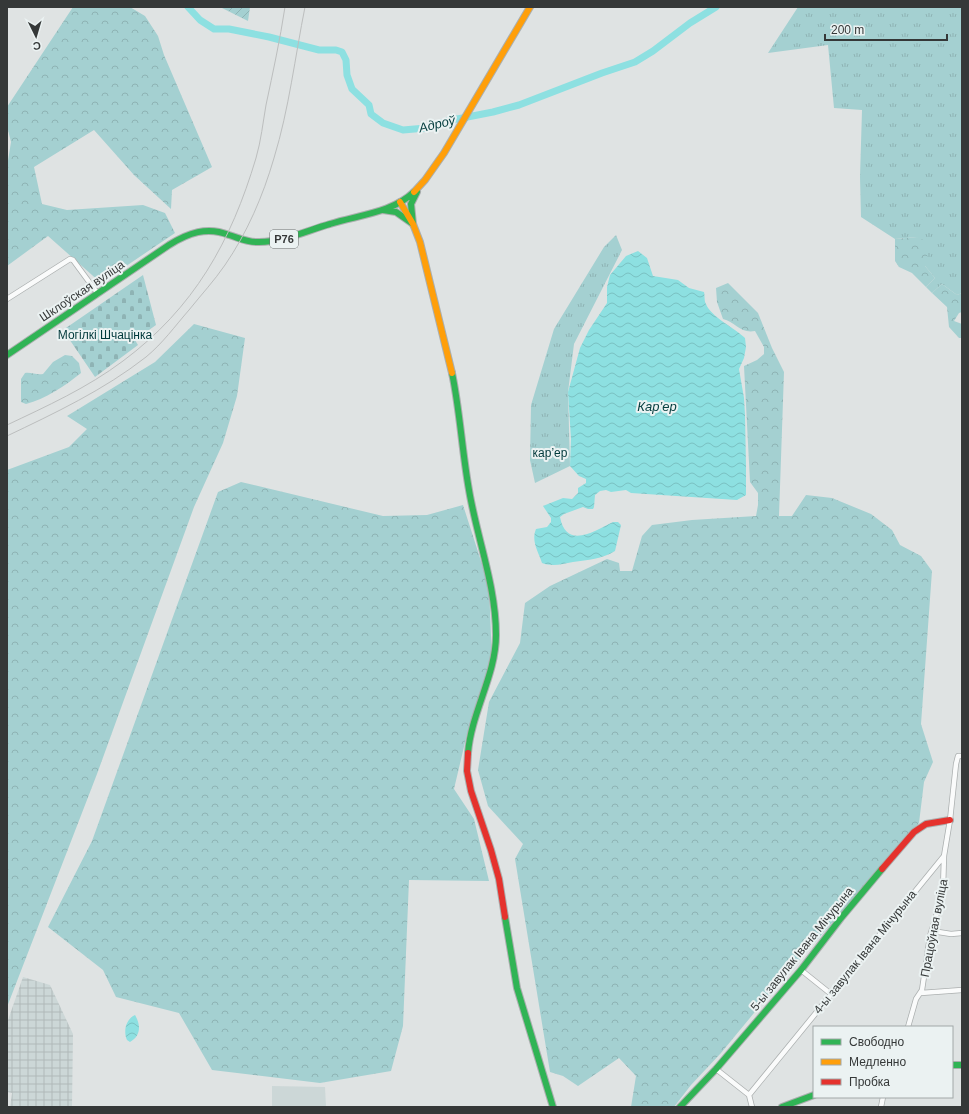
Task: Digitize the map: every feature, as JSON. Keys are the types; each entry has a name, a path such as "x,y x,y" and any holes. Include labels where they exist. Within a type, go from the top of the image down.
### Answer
{"street":[{"name":"Р76","path":"377,211 403,200 422,184 447,148 530,7"},
{"path":"413,221 412,201 422,184"},
{"path":"403,200 413,221 425,261 454,376 469,490 484,554 495,616 496,636 494,652 490,673 469,744 467,771 471,791 491,850 499,880 517,988 553,1107"},
{"path":"377,211 394,211 413,221"},
{"name":"Шклоўская вуліца","path":"7,355 169,245 191,233 211,230 228,234 246,242 255,243 272,241 302,234 328,224 377,211"},
{"path":"7,299 70,259 73,260 98,294"},
{"name":"Працоўная вуліца","path":"908,1026 916,998 921,993 930,936 941,900 944,884 944,856 960,756"},
{"name":"5-ы завулак Івана Мічурына","path":"680,1107 716,1069 801,970 841,918 914,832 926,824 950,820"},
{"name":"4-ы завулак Івана Мічурына","path":"749,1095 944,856"},
{"path":"938,863 945,867"},
{"path":"932,931 951,934 962,933"},
{"path":"801,970 831,994"},
{"path":"921,993 962,990"},
{"path":"716,1069 749,1095 752,1107"},
{"path":"782,1107 813,1095"}],"shaded area":[{"path":"23,977 50,985 73,1034 72,1107 10,1107 12,1093 7,1092 7,1023"},
{"path":"272,1086 325,1087 326,1107 272,1107"}],"green space":[{"path":"73,7 130,7 145,16 158,36 164,55 212,167 172,190 171,209 134,175 94,130 34,167 42,204 67,210 143,205 165,213 175,233 101,283 48,236 7,266 7,167 11,142 7,126 7,107"},
{"path":"220,7 250,7 248,21"},
{"path":"798,7 962,7 962,293 957,295 942,284 932,293 926,287 935,278 925,266 917,237 895,239 861,217 860,177 862,110 834,108 828,45 768,53"},
{"name":"карʼер","path":"616,235 622,250 574,344 568,392 570,466 535,483 530,460 531,405 554,329 604,247"},
{"path":"917,237 930,243 925,266 935,278 926,287 912,273 899,267 895,261 895,239"},
{"name":"Могілкі Шчацінка","path":"143,275 156,325 135,340 138,345 95,377 63,330"},
{"path":"728,283 758,313 772,348 784,372 779,516 792,516 806,495 832,498 871,514 892,530 900,545 921,556 932,571 921,724 933,762 924,782 919,823 768,996 721,1053 691,1085 674,1107 631,1107 636,1076 619,1058 578,1086 563,1076 550,1072 515,859 523,844 488,806 478,770 489,702 520,643 525,603 550,586 607,559 619,563 620,571 632,571 642,536 652,525 692,520 756,516 758,493 750,482 744,366 757,360 764,354 764,347 755,331 746,331 723,319 717,302 716,288"},
{"path":"942,284 957,295 962,293 962,312 959,313 954,321 962,324 962,338 959,338 949,327 947,307 932,293"},
{"path":"194,324 245,338 237,396 223,443 194,507 97,774 7,1007 7,470 69,447 87,429 67,416 155,362"},
{"path":"65,355 72,356 79,363 81,373 48,395 26,404 21,402 21,379 25,373 43,374 53,362"},
{"path":"241,482 383,516 427,515 463,505 489,586 492,661 467,734 454,789 474,819 489,881 409,880 403,1026 391,1071 320,1083 212,1070 179,1013 116,997 103,970 48,927 92,841 218,492"}],"water":[{"name":"Карʼер","path":"638,251 647,258 653,276 678,280 689,288 704,292 705,303 708,309 745,338 746,347 744,358 739,369 744,398 745,415 746,495 737,500 631,493 626,490 611,492 606,490 600,491 595,495 593,509 583,507 560,517 563,527 568,533 575,535 590,533 613,522 618,522 621,525 615,551 605,556 589,560 558,565 542,563 534,538 536,529 547,527 551,522 551,518 543,506 563,498 572,499 578,493 578,488 586,483 586,479 579,476 570,466 571,439 568,392 580,348 589,330 607,303 607,287 610,275 626,256"},
{"path":"135,1015 139,1030 134,1040 130,1042 127,1040 125,1029 129,1019"}],"waterway":[{"name":"Адроў","path":"188,7 200,20 214,29 229,29 269,37 319,50 336,50 342,52 346,60 347,75 352,89 369,105 371,114 383,123 403,130 426,128 447,121 519,105 635,62 653,51 690,23 716,7"}],"railway":[{"path":"7,425 52,404 95,380 123,361 148,341 170,319 190,296 207,271 235,218 256,158 285,7"},
{"path":"7,436 61,410 113,380 146,357 169,334 225,265 247,227 270,172 284,121 305,7"}],"traffic: fast":[{"path":"7,355 183,237 198,232 213,231 221,232 251,242 268,242 294,236 385,209 396,205 414,192"},
{"path":"413,224 411,204 417,192"},
{"path":"383,210 396,212 413,224"},
{"path":"452,373 472,508 490,580 496,635 492,665 474,723 468,753"},
{"path":"680,1107 716,1069 801,970 841,918 882,869"},
{"path":"505,917 517,988 553,1107"},
{"path":"953,1065 962,1065"},
{"path":"782,1107 813,1095"}],"traffic: slow":[{"path":"414,192 425,180 444,153 530,7"},
{"path":"400,202 413,224 420,242 452,373"}],"traffic: jam":[{"path":"468,753 467,771 471,791 499,879 505,917"},
{"path":"882,869 914,832 926,824 950,820"}]}
